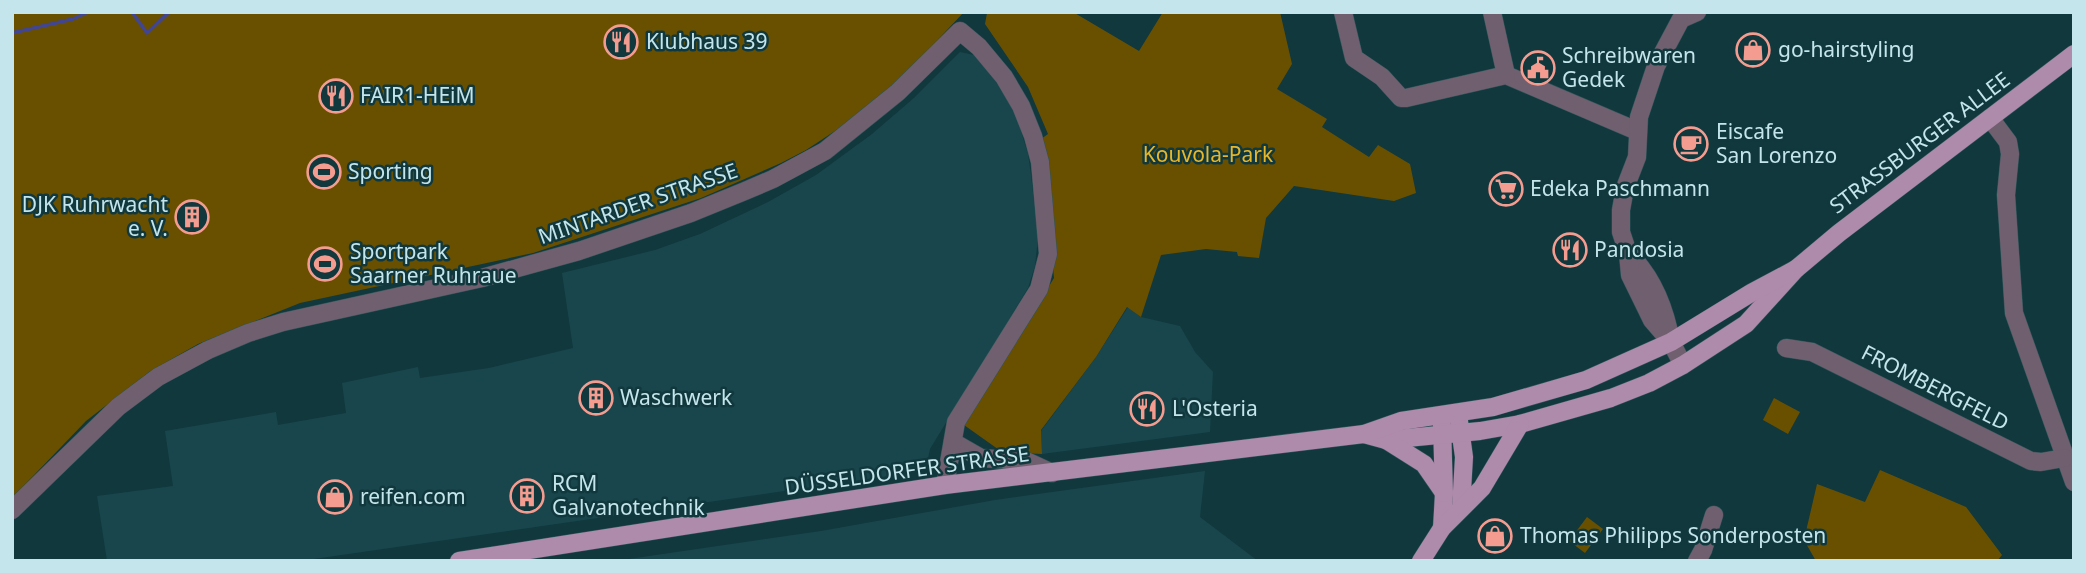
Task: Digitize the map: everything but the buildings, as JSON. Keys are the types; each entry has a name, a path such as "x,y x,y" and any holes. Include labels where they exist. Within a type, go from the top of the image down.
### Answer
{"main road":[{"name":"STRASSBURGER ALLEE","path":"1442,435 1520,424 1611,398 1649,383 1682,365 1746,324 1796,269 1839,233 2074,54"},
{"name":"STRASSBURGER ALLEE","path":"1450,414 1493,407 1586,380 1671,342 1796,269"},
{"path":"1450,414 1461,433 1464,464 1461,508"},
{"path":"1442,528 1442,435 1450,414"},
{"name":"DÜSSELDORFER STRASSE","path":"458,561 945,485 1364,434 1401,421 1450,414"},
{"path":"1421,561 1442,528 1482,488 1520,424"},
{"name":"DÜSSELDORFER STRASSE","path":"1364,434 1386,440 1442,435"},
{"path":"1386,440 1424,464 1444,492"}],"street":[{"path":"1343,12 1354,58 1382,77 1401,98 1506,75 1637,131"},
{"path":"1492,12 1506,75"},
{"path":"1682,365 1671,342 1666,314 1643,267 1628,253 1621,232 1621,210 1625,188 1637,156 1639,117 1656,66 1681,19 1697,12"},
{"name":"MINTARDER STRASSE","path":"12,510 118,407 158,377 208,350 282,322 482,278 579,251 691,213 755,187 797,167 835,142 898,92 960,31 979,47 1004,77 1021,106 1040,162 1048,254 1039,289 956,422 953,442"},
{"path":"1990,118 2008,142 2010,154 2006,195 2014,313 2074,482"},
{"name":"FROMBERGFELD","path":"1786,348 1812,352 2031,461 2064,458"},
{"path":"945,485 953,442 981,458 1026,461 1052,473"},
{"path":"1697,561 1714,515"}],"shaded area":[{"path":"960,52 974,55 1011,106 1028,154 1038,238 1035,266 1028,288 930,449 927,463 917,472 300,561 107,561 97,496 173,486 165,431 276,412 278,425 346,413 342,383 418,367 420,378 489,368 573,348 562,273 655,250 700,234 768,202 816,175 872,134 915,97"},
{"path":"1128,307 1141,317 1180,326 1195,352 1213,372 1210,432 1042,454 1041,431 1096,357"},
{"path":"1205,471 1200,517 1258,561 615,561 821,531 995,500"}],"green space":[{"name":"Sportpark Saarner Ruhraue","path":"12,12 964,12 870,108 806,150 701,198 533,253 300,303 198,344 149,372 86,421 12,498"},
{"name":"Kouvola-Park","path":"1073,12 1139,51 1163,12 1280,12 1292,64 1277,89 1327,119 1322,127 1369,157 1378,145 1410,164 1416,193 1394,201 1294,186 1266,218 1259,258 1238,256 1237,252 1206,249 1161,255 1141,317 1127,307 1096,357 1041,430 1042,454 1002,452 964,425 1054,278 1041,139 1048,134 1028,87 985,24 987,13"},
{"path":"1774,398 1800,412 1788,434 1763,420"},
{"path":"1880,470 1966,507 2002,555 1997,561 1816,561 1804,540 1817,484 1865,502"},
{"path":"1587,517 1603,529 1585,553 1569,541"}],"waterway":[{"path":"12,33 73,19 88,12"},
{"path":"132,12 147,33 169,12"}],"place":[{"name":"Klubhaus 39","path":"621,42"},
{"name":"go-hairstyling","path":"1753,50"},
{"name":"Schreibwaren Gedek","path":"1538,68"},
{"name":"FAIR1-HEiM","path":"336,96"},
{"name":"Eiscafe San Lorenzo","path":"1691,144"},
{"name":"Sporting","path":"324,172"},
{"name":"Edeka Paschmann","path":"1506,189"},
{"name":"DJK Ruhrwacht e. V.","path":"192,217"},
{"name":"Pandosia","path":"1570,250"},
{"name":"Sportpark Saarner Ruhraue","path":"325,264"},
{"name":"Waschwerk","path":"596,398"},
{"name":"L'Osteria","path":"1147,409"},
{"name":"RCM Galvanotechnik","path":"527,496"},
{"name":"reifen.com","path":"335,497"},
{"name":"Thomas Philipps Sonderposten","path":"1495,536"}]}
